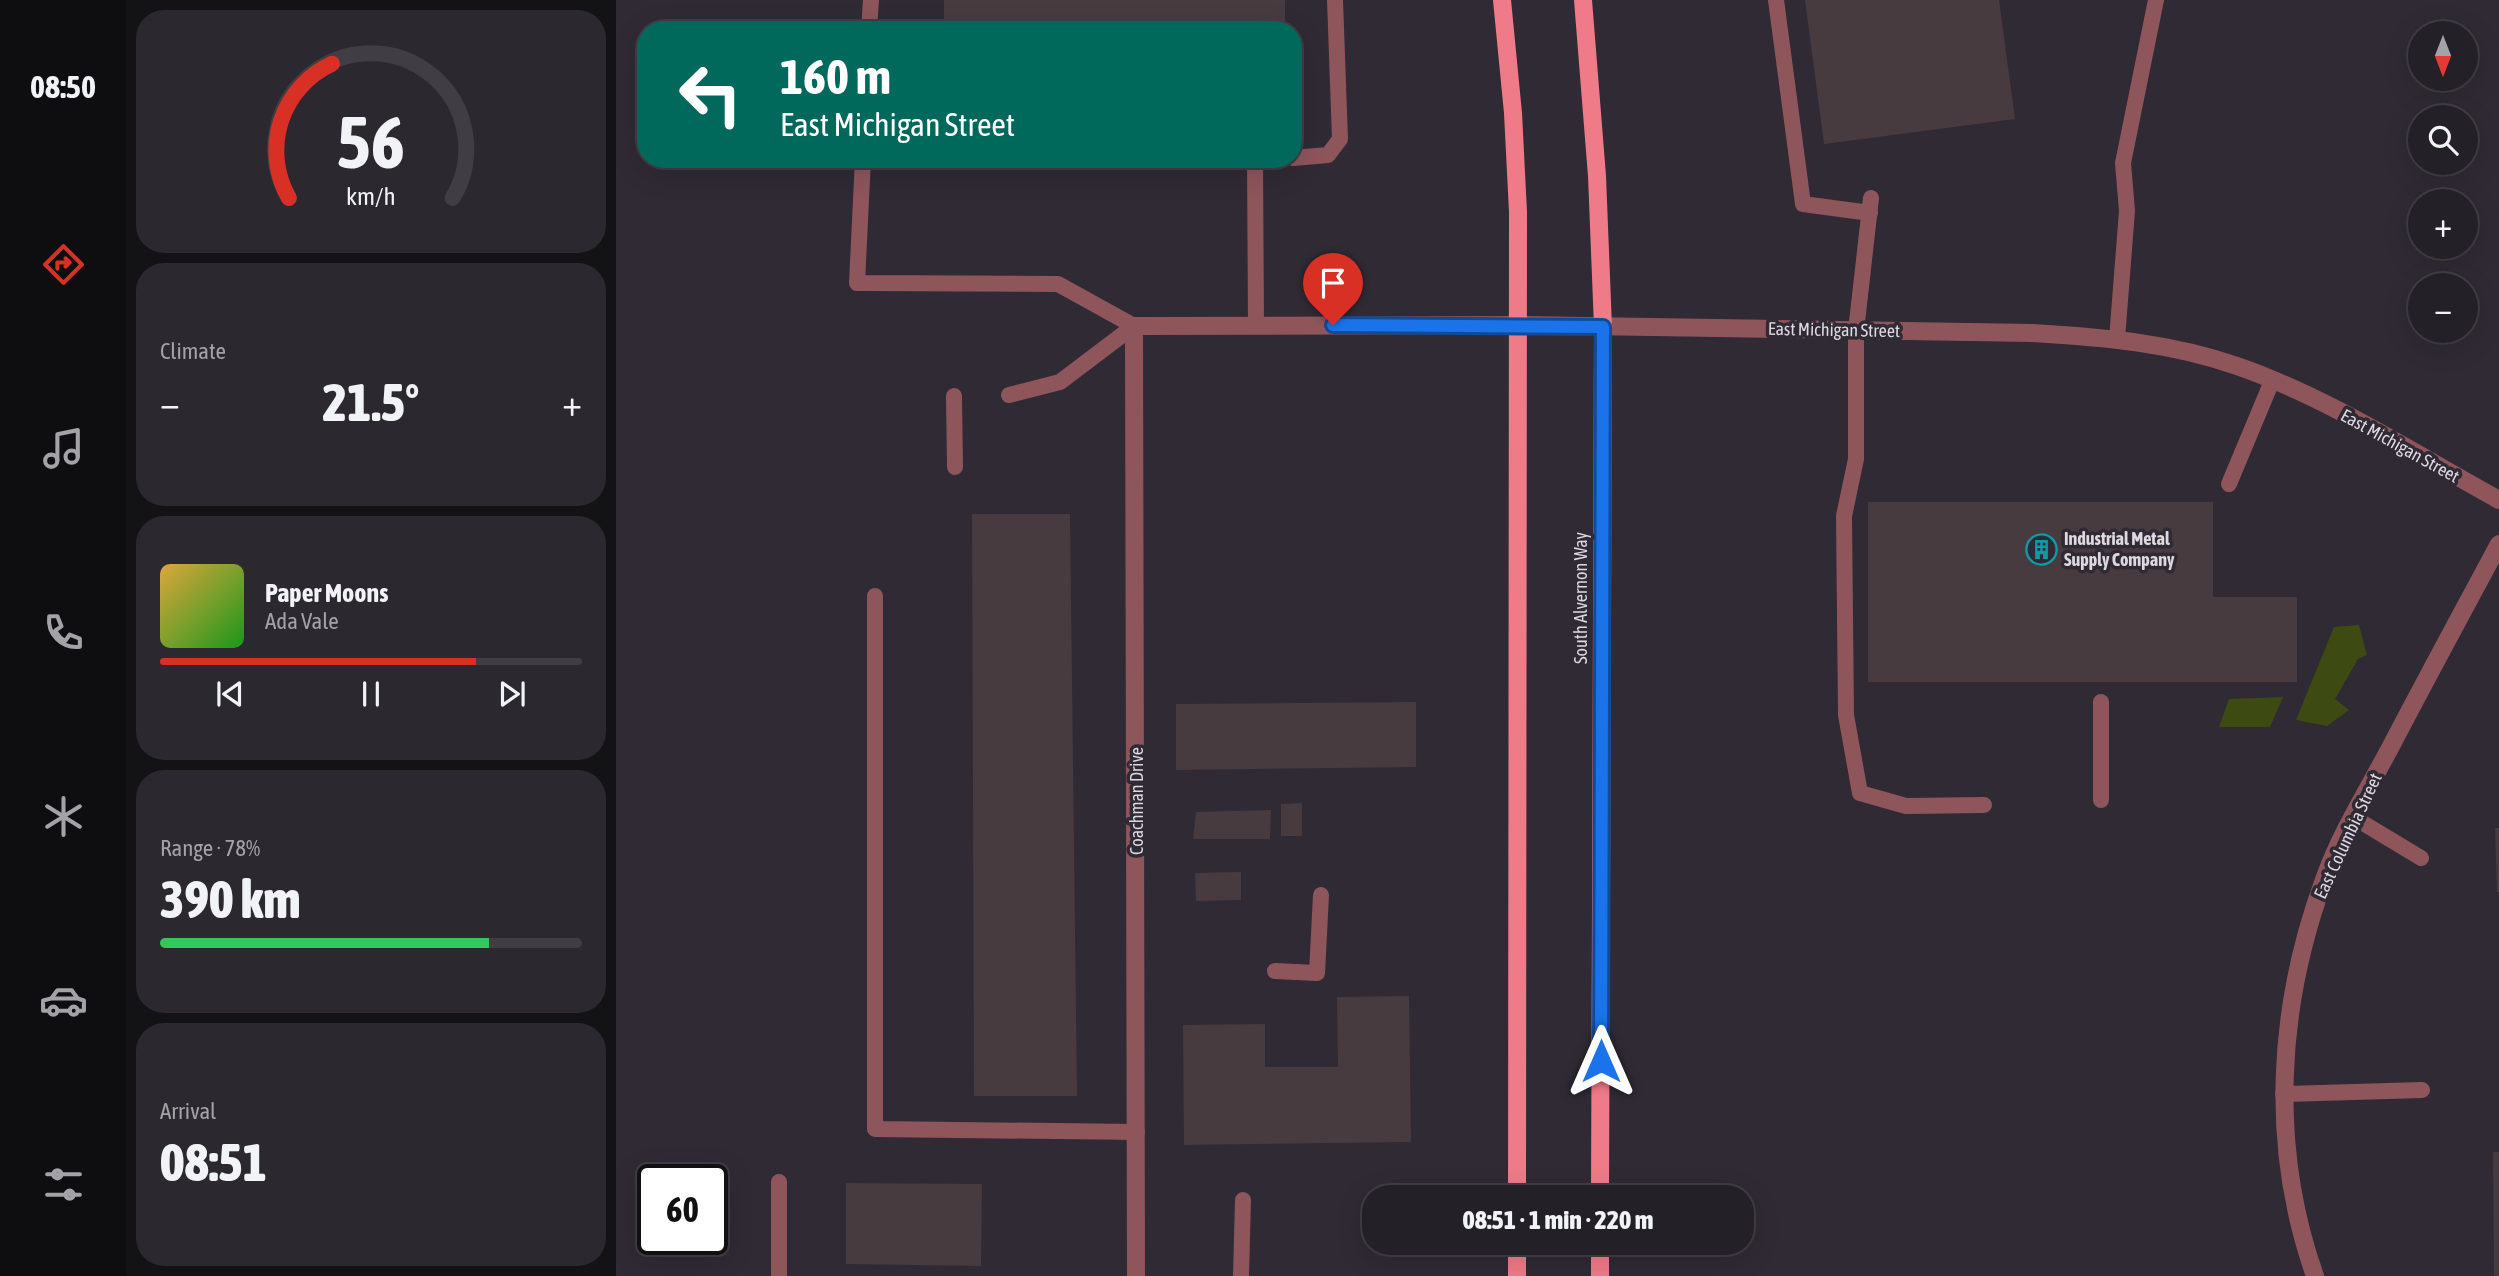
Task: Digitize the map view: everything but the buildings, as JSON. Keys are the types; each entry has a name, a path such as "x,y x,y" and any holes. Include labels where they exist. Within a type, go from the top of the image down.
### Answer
{"main road":[{"path":"1502,0 1513,113 1518,324 1517,1185"},
{"name":"South Alvernon Way","path":"1583,0 1597,176 1603,327 1600,1185"},
{"path":"1517,1255 1517,1276"},
{"path":"1600,1255 1600,1276"}],"street":[{"name":"East Michigan Street","path":"1134,326 1518,324 2032,333 2117,339 2186,352 2238,366 2305,395 2499,500"},
{"name":"Coachman Drive","path":"1134,326 1136,1276"},
{"name":"East Columbia Street","path":"2315,1276 2295,1206 2282,1120 2293,987 2325,875 2353,817 2499,544"}],"lane":[{"path":"869,21 870,0"},
{"path":"1302,157 1328,155 1340,139 1335,0"},
{"path":"1776,0 1802,204 1870,205 1856,331 1856,459 1844,516 1846,701 1860,793 1906,806 1984,805"},
{"path":"2117,339 2127,211 2123,163 2156,0"},
{"path":"863,168 857,283 1058,284 1134,326 1060,382 1009,395"},
{"path":"1255,168 1256,325"},
{"path":"2230,484 2272,381"},
{"path":"954,396 955,467"},
{"path":"875,596 875,1129 1137,1132"},
{"path":"2101,702 2101,800"},
{"path":"2353,817 2421,858"},
{"path":"1275,971 1317,973 1321,895"},
{"path":"2283,1094 2422,1090"},
{"path":"779,1182 779,1276"},
{"path":"1241,1276 1243,1200"}],"green space":[{"path":"2359,625 2367,655 2358,659 2335,699 2349,710 2327,726 2296,720 2334,627"},
{"path":"2283,697 2270,727 2219,727 2229,699"}],"place":[{"name":"Industrial Metal Supply Company","path":"2041,549"}],"route":[{"path":"1333,325 1518,324 1603,327 1601,1061"}]}
